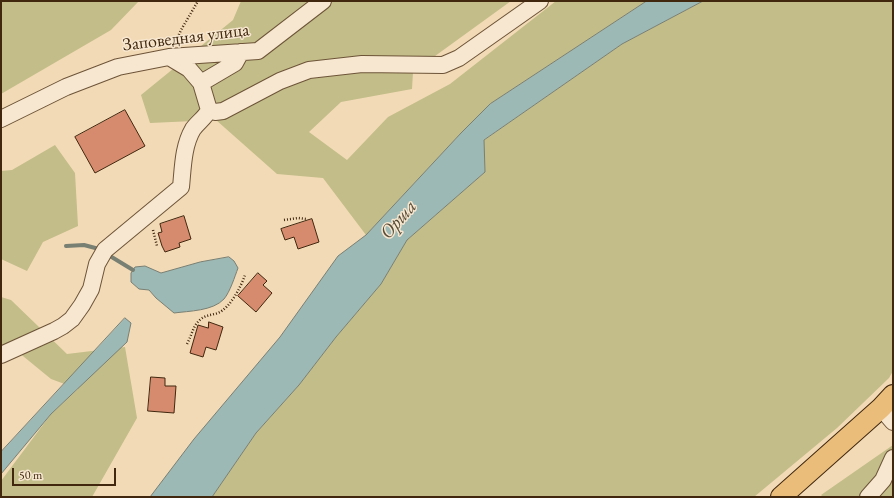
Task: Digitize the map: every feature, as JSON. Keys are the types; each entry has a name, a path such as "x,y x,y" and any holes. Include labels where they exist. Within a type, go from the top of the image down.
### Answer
{"main road":[{"path":"788,495 890,410"}],"street":[{"name":"Заповедная улица","path":"1,119 66,87 118,67 170,57 258,51 293,26 324,1"},
{"path":"209,110 215,112 223,111 280,81 309,70 362,64 443,65 459,58 540,1"},
{"path":"201,84 234,63 241,52"},
{"path":"1,355 54,331 72,319 91,289 97,264 105,250 181,187 185,146 194,129 206,116 209,110 201,84 189,69 170,57"},
{"path":"868,497 883,480 893,458"}],"path":[{"path":"170,57 181,30 198,1"},
{"path":"284,220 298,218 306,219"},
{"path":"187,344 196,323 206,316 220,312 229,303 239,289 245,275"}],"shaded area":[{"path":"1,1 139,1 111,30 1,94"},
{"path":"241,1 511,1 413,72 412,89 341,102 309,132 347,160 388,117 450,84 556,1 647,1 490,104 366,235 323,178 277,174 216,120 150,123 141,95 233,20"},
{"path":"703,1 893,1 893,371 889,378 837,428 754,497 212,497 256,433 299,385 336,337 381,284 407,240 485,172 483,141 622,44"},
{"path":"55,145 75,173 78,226 43,242 27,271 1,259 1,171 12,170"},
{"path":"1,297 11,300 67,354 125,347 137,418 92,497 1,497 1,481 51,414 78,389 51,379 12,347 1,351"},
{"path":"893,445 893,497 823,497 821,495"}],"water":[{"name":"Орша","path":"647,1 703,1 622,44 484,140 485,172 407,240 381,284 336,337 299,385 256,433 212,497 150,497 194,439 280,337 338,256 366,235 490,104"},
{"path":"229,257 234,261 238,268 232,284 224,299 214,306 207,308 174,313 149,290 139,289 131,282 131,273 135,267 145,266 161,273 200,262"},
{"path":"125,318 131,323 127,342 51,414 1,474 1,452"}],"building":[{"path":"125,110 145,146 95,173 75,137"},
{"path":"184,216 191,239 179,243 180,247 165,252 158,233 162,232 160,224"},
{"path":"312,219 319,242 298,249 294,237 285,240 281,229"},
{"path":"258,273 267,281 263,285 272,293 256,312 238,296"},
{"path":"209,322 223,327 216,350 206,347 203,357 190,353 198,325 208,328"},
{"path":"151,377 165,378 165,386 176,386 174,413 148,411"}],"waterway":[{"path":"66,246 84,245 99,249"},
{"path":"110,256 133,270"}]}
